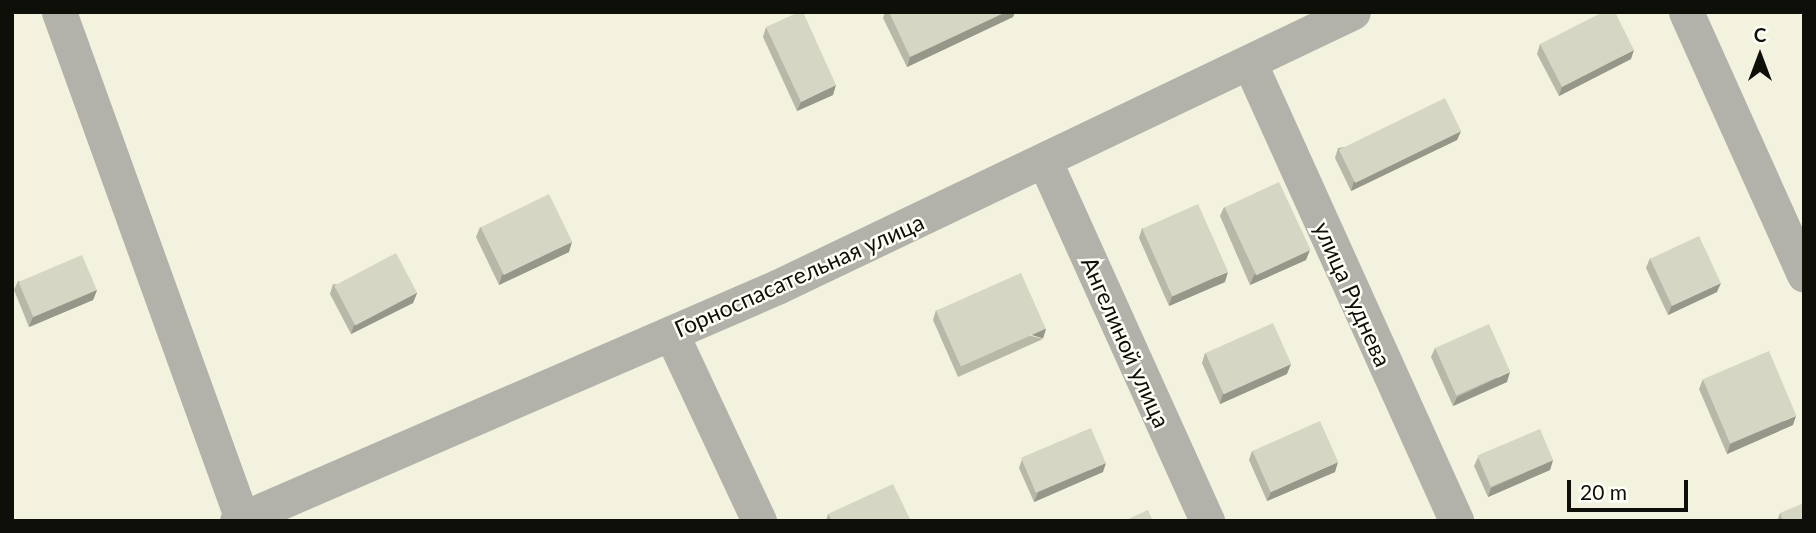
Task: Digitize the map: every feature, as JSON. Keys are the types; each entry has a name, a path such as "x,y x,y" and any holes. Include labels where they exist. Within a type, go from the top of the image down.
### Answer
{"street":[{"path":"59,12 239,520"},
{"name":"Горноспасательная улица","path":"239,520 671,333 1046,164 1251,66 1353,12"},
{"path":"1686,12 1804,275"},
{"name":"улица Руднева","path":"1251,66 1456,521"},
{"name":"Ангелиной улица","path":"1046,164 1206,521"},
{"path":"671,333 760,521"}],"building":[{"path":"803,12 836,85 801,102 766,27"},
{"path":"889,12 1006,12 910,57"},
{"path":"1603,12 1615,12 1634,50 1562,87 1540,44"},
{"path":"1445,98 1461,131 1355,183 1339,150"},
{"path":"1279,182 1311,250 1256,275 1225,207"},
{"path":"549,194 572,242 504,275 481,227"},
{"path":"1198,204 1228,272 1172,296 1142,229"},
{"path":"1699,236 1721,283 1672,306 1650,259"},
{"path":"396,253 417,293 355,326 334,286"},
{"path":"82,255 97,290 33,317 18,282"},
{"path":"1021,273 1046,329 961,367 936,311"},
{"path":"1273,323 1291,364 1224,394 1205,353"},
{"path":"1489,324 1510,372 1456,396 1435,348"},
{"path":"1769,351 1796,415 1730,444 1703,379"},
{"path":"1320,421 1338,462 1271,492 1252,451"},
{"path":"1091,428 1106,463 1036,493 1021,458"},
{"path":"1540,429 1553,460 1491,487 1477,456"},
{"path":"893,484 911,521 832,521 828,514"},
{"path":"1804,503 1804,521 1783,521 1780,513"},
{"path":"1148,510 1153,521 1124,521"}]}
